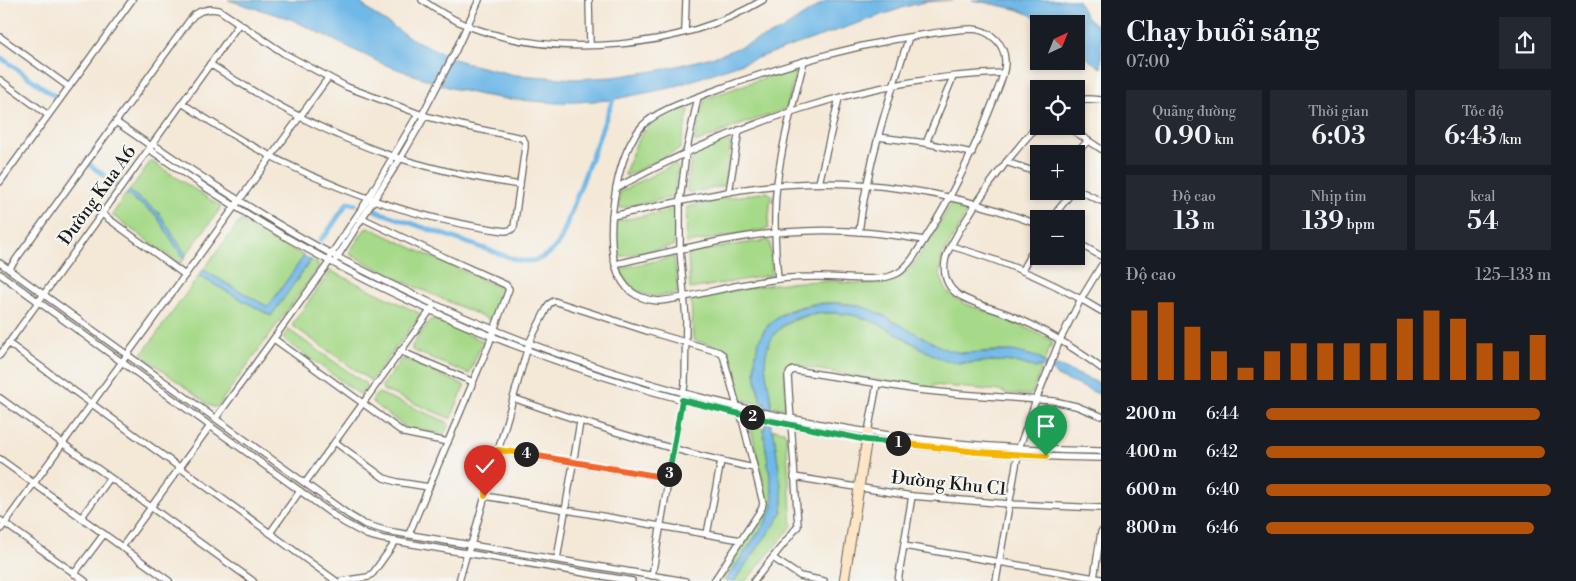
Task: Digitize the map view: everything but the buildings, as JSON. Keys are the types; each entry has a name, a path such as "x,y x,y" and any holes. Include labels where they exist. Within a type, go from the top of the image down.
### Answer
{"street":[{"path":"0,182 132,0"},
{"path":"422,0 446,15 488,32 520,40 590,45 647,40 685,32 724,19 763,0"},
{"path":"216,418 330,261 400,159 455,52 479,0"},
{"path":"589,0 590,45"},
{"path":"685,32 686,0"},
{"path":"9,269 189,21 196,14 206,9 225,13 285,54 328,78 374,98 422,115 522,138 525,142 525,147 515,224 508,231 442,220 371,200 322,181 271,157 224,131 182,103"},
{"name":"Đường Kua A6","path":"0,355 239,24"},
{"path":"968,29 983,31 994,37 1003,50 1005,62 1003,73 972,153 950,197 905,267 886,278 828,276 778,279 742,284 659,301 642,298 632,292 622,283 615,264 612,216 616,188 628,151 637,133 656,116 698,97 752,77 804,61 909,37 968,29"},
{"path":"0,37 69,87"},
{"path":"859,232 866,184 878,137 909,37"},
{"path":"778,279 774,233 777,185 791,112 804,61"},
{"path":"210,64 300,118 393,157 461,174 520,185"},
{"path":"616,188 686,153 739,130 791,112 839,98 893,86 952,77 1003,73"},
{"path":"926,143 952,77"},
{"path":"0,530 2,522 34,484 328,78"},
{"path":"0,80 48,115"},
{"path":"652,576 683,392 686,343 685,296 680,250 680,201 686,153 698,97"},
{"path":"819,183 839,98"},
{"path":"1085,98 1101,100"},
{"path":"334,255 362,218 393,157 422,115"},
{"path":"116,122 235,206 330,261 432,307 609,378 682,400 791,425 939,448 1017,455 1101,458"},
{"path":"729,192 739,130"},
{"path":"1030,134 1006,162 976,204 951,246 944,263 945,275 950,287 957,294 1014,317 1060,340 1101,368"},
{"path":"1079,135 1101,149"},
{"path":"878,137 926,143 972,153"},
{"path":"1084,145 1088,141"},
{"path":"151,146 334,255 432,307"},
{"path":"1006,162 1030,171"},
{"path":"612,216 729,192 777,185 819,183 866,184 907,189 950,197 1030,222"},
{"path":"1085,193 1101,201"},
{"path":"1058,210 1066,200"},
{"path":"102,214 185,275"},
{"path":"362,218 508,286 509,291 409,534"},
{"path":"615,264 774,233 827,230 924,240"},
{"path":"951,246 1022,270 1059,287 1101,312"},
{"path":"1085,247 1101,256"},
{"path":"1022,270 1030,255"},
{"path":"0,263 364,524 387,531 685,581"},
{"path":"996,581 1019,448 1046,372 1060,340 1081,299 1101,266"},
{"path":"0,283 2,275 358,531 396,541 606,579 632,581"},
{"path":"459,581 528,346 549,304 554,301 639,329 720,352 724,355 763,505 714,581"},
{"path":"305,483 432,307"},
{"path":"274,339 407,435 448,442"},
{"path":"8,343 336,581"},
{"path":"528,346 683,392 868,436 1019,448 1101,451"},
{"path":"400,351 473,382"},
{"path":"754,581 798,526 788,376 793,370 877,384 959,394 1067,403 1101,416"},
{"path":"844,581 877,384"},
{"path":"0,398 253,581"},
{"path":"513,398 580,422 674,449 754,468"},
{"path":"557,559 580,422"},
{"path":"122,547 210,426"},
{"path":"335,442 384,478 429,487"},
{"path":"498,450 668,478"},
{"path":"0,459 169,581"},
{"path":"707,534 720,461"},
{"name":"Đường Khu C1","path":"794,477 912,496 1009,504 1101,508"},
{"path":"81,518 110,478"},
{"path":"270,533 300,490"},
{"path":"485,496 741,540"},
{"path":"898,581 912,496"},
{"path":"2,522 85,581"},
{"path":"1094,578 1101,532"},
{"path":"74,574 104,534"},
{"path":"341,581 365,578 370,575 396,541"},
{"path":"904,546 1101,579"},
{"path":"773,558 800,576 824,581"}],"green space":[{"path":"795,69 796,72 786,109 700,141 696,142 694,140 705,99"},
{"path":"685,107 689,110 680,149 626,176 632,153 647,128 664,116"},
{"path":"726,141 731,144 724,186 689,193 687,190 691,156"},
{"path":"151,161 220,206 220,209 186,255 159,213 129,191"},
{"path":"674,164 678,167 674,197 619,207 620,192"},
{"path":"767,192 771,195 768,229 686,242 687,207 721,199"},
{"path":"126,194 156,215 184,259 180,264 112,215"},
{"path":"951,204 968,210 941,259 940,275 946,290 963,303 1005,318 1051,340 1052,343 1044,362 1009,351 954,352 926,341 887,317 866,308 839,303 813,304 798,307 777,317 766,327 762,334 755,369 756,383 761,402 765,402 765,405 739,398 728,354 721,348 693,340 691,301 693,299 784,283 830,281 875,284 901,276 922,253"},
{"path":"672,210 674,212 674,246 618,257 616,235 618,221"},
{"path":"241,220 304,256 268,307 203,270"},
{"path":"368,227 503,289 504,291 493,319 490,320 402,281 351,255 350,251"},
{"path":"767,240 770,242 771,275 690,289 688,254"},
{"path":"674,257 677,293 660,296 644,294 631,286 621,271 623,268"},
{"path":"311,260 318,264 318,268 217,407 212,407 143,356 142,354 199,276 271,316"},
{"path":"331,271 419,313 419,317 371,381 293,326 293,323"},
{"path":"827,313 838,313 869,320 948,361 967,363 1003,361 1036,368 1042,367 1032,393 1029,395 933,385 933,388 794,365 788,368 785,373 786,409 770,406 765,358 768,345 773,336 791,322"},
{"path":"433,319 483,341 469,374 412,350 412,346 430,320"},
{"path":"289,330 366,384 367,387 363,393 359,394 285,340 283,336"},
{"path":"404,359 464,385 451,418 383,390 382,386 401,360"},
{"path":"379,393 447,422 449,425 444,434 408,429 373,403 372,400"},
{"path":"750,425 765,428 763,430 773,507 765,523 725,581 723,579 724,576 769,506"},
{"path":"770,429 784,431 786,435 792,526 746,581 734,581 782,512 783,501 774,433"}],"water":[{"path":"228,0 357,0 372,13 412,39 457,60 515,75 576,79 613,77 661,70 720,55 780,31 827,0 953,0 925,2 908,6 670,88 610,100 558,103 506,99 451,88 383,64 291,19"},
{"path":"972,0 1078,0 1085,15 1031,15 1016,9"},
{"path":"1085,15 1101,30 1101,68 1085,57"},
{"path":"129,191 159,213 186,255 184,259 156,215 126,194"},
{"path":"304,256 311,260 271,316 199,276 203,270 268,307"},
{"path":"834,303 855,305 872,310 947,350 962,353 1013,351 1041,358 1042,362 1058,366 1101,384 1101,395 1057,376 1054,372 1040,366 1036,368 999,361 964,363 942,359 881,325 846,314 822,313 791,320 773,336 765,360 771,399 771,429 774,433 783,501 782,512 734,581 725,581 765,523 773,507 763,429 765,429 765,402 761,402 755,369 757,348 762,335 770,324 792,310 805,306"}],"waterway":[{"path":"0,57 55,96"},
{"path":"376,211 517,260 537,260 553,250 561,239 615,94"},
{"path":"90,165 116,184"},
{"path":"320,240 348,202 355,204"}],"route":[{"path":"485,496 498,450 668,478 682,400 741,415 873,440 978,452 1046,456"}]}
